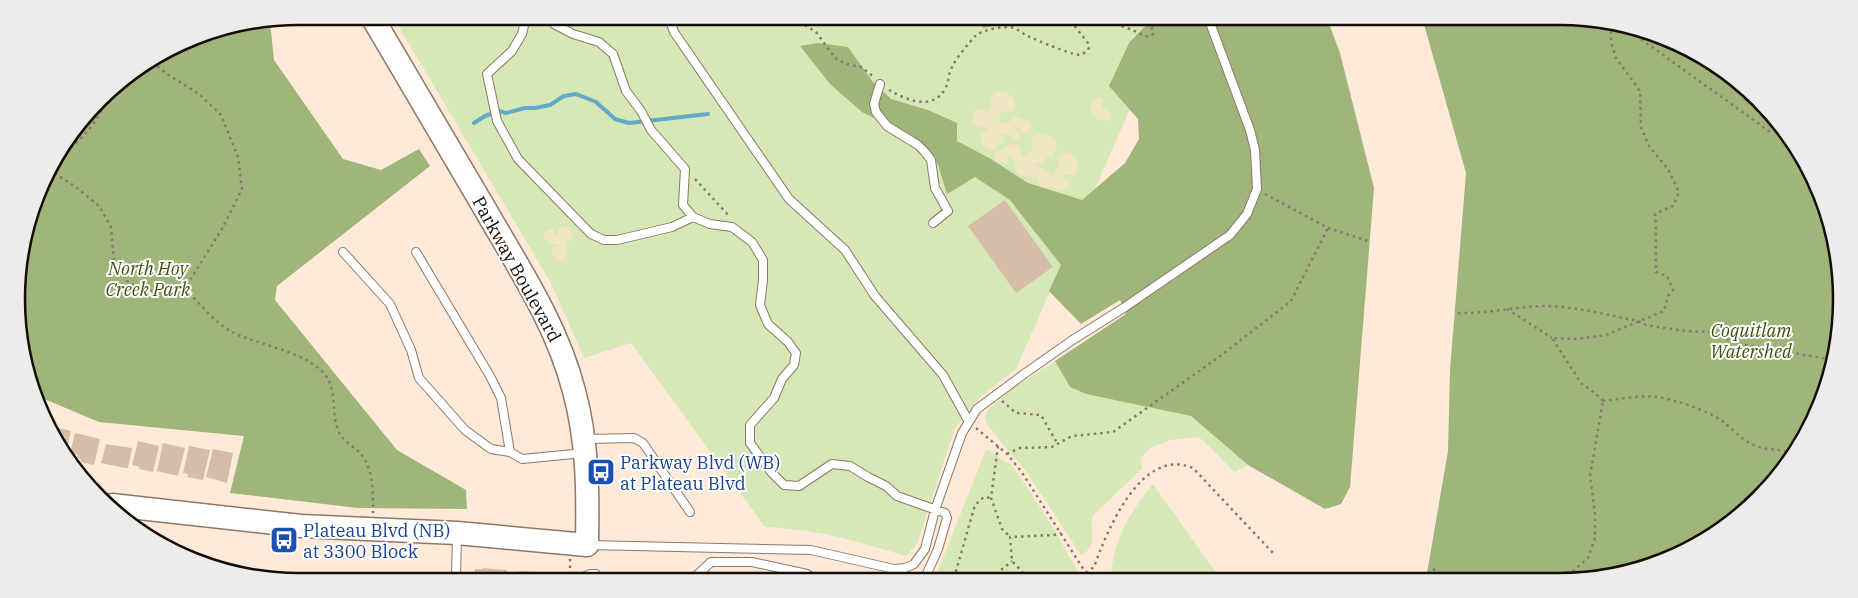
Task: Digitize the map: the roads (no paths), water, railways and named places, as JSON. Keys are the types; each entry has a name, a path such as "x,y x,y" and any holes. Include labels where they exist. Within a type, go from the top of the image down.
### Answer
{"street":[{"name":"Parkway Boulevard","path":"377,25 546,316 569,374 579,411 585,446 588,489 587,545"},
{"path":"124,509 301,526 457,533 587,545"}],"lane":[{"path":"524,25 522,34 512,50 487,74 497,121 518,159 591,234 604,240 617,240 672,227 693,217"},
{"path":"556,25 573,34 600,42 613,54 626,91 641,111 651,130 685,169 683,205 693,217 710,224 732,228 744,236 752,242 762,260 763,280 760,305 768,324 788,342 796,353 794,365 782,379 774,398 750,425 750,443 772,473 784,485 798,486 832,464 850,466 886,486 896,496 945,513 947,518 938,549 927,573"},
{"path":"672,25 674,32 789,199 845,250 876,296 943,375 969,422"},
{"path":"587,545 811,550 894,569 906,568 914,564 925,549 935,510 962,432 977,409 1063,346 1133,302 1230,235 1247,214 1257,190 1255,150 1250,130 1211,25"},
{"path":"880,84 874,104 876,112 886,126 918,145 931,160 935,188 948,211 933,223"},
{"path":"343,252 390,304 411,350 419,378 465,430 491,449 510,452 522,458 634,438 643,443 690,512"},
{"path":"416,252 490,376 501,398 510,452"},
{"path":"456,573 457,533"},
{"path":"699,573 711,562 752,562 791,573"}],"waterway":[{"path":"474,123 485,116 499,111 506,113 525,108 550,105 564,96 576,94 596,102 615,119 629,123 708,114"}],"place":[{"name":"Parkway Blvd (WB) at Plateau Blvd","path":"601,472"},
{"name":"Plateau Blvd (NB) at 3300 Block","path":"284,540"}],"park label":[{"name":"North Hoy Creek Park","path":"148,278"},
{"name":"Coquitlam Watershed","path":"1751,340"}]}
